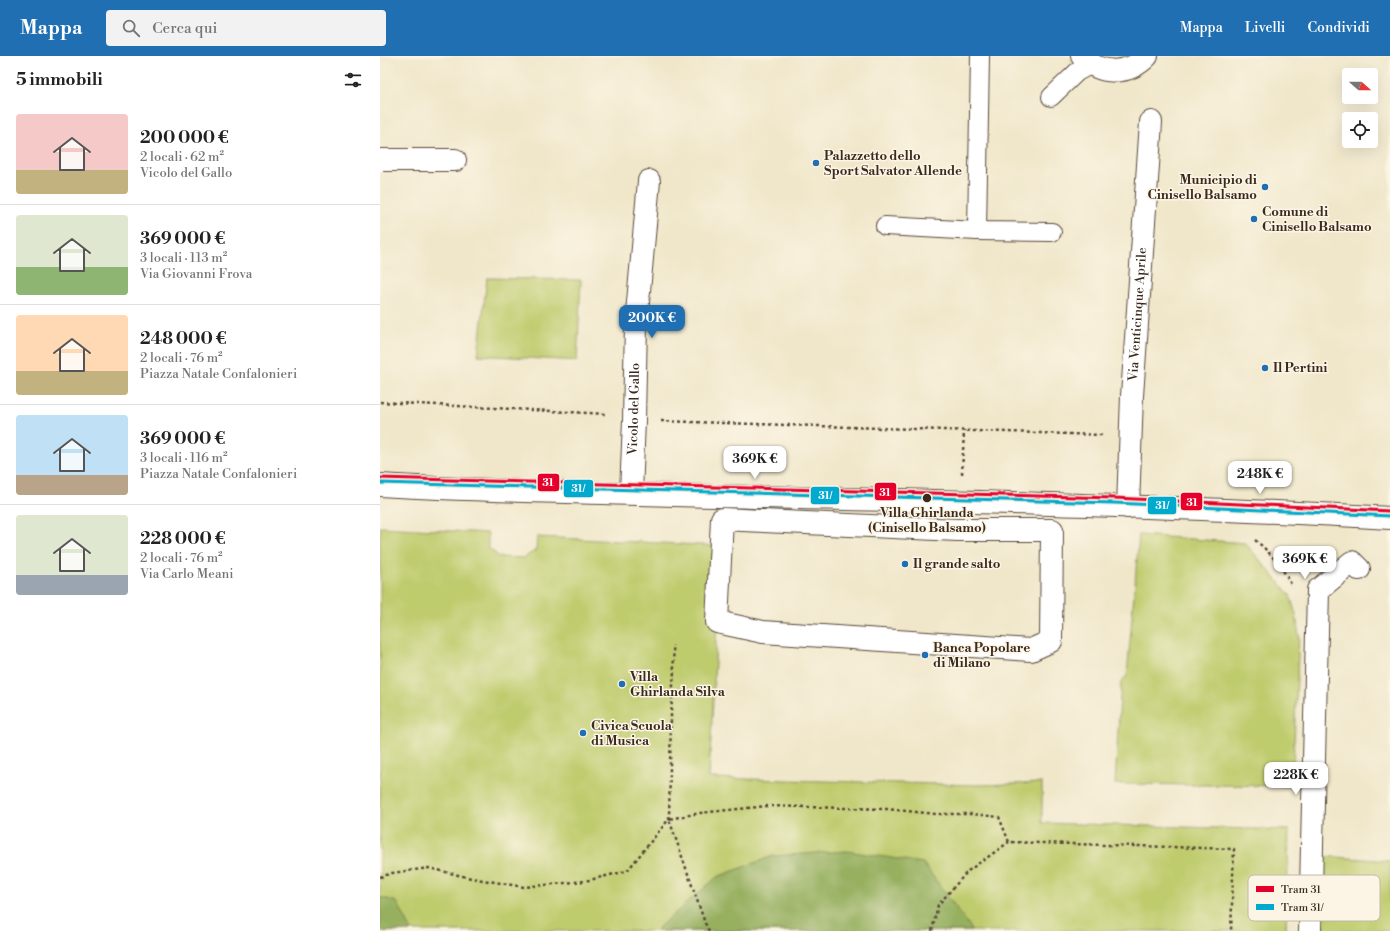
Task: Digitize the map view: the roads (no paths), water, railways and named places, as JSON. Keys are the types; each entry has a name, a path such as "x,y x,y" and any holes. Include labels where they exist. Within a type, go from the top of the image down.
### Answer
{"street":[{"path":"1087,60 1106,70 1120,70 1131,68 1147,56"},
{"name":"Via Venticinque Aprile","path":"1128,507 1132,396 1151,122"},
{"path":"380,160 455,160"},
{"name":"Vicolo del Gallo","path":"631,493 636,324 649,182"},
{"path":"380,485 631,493 1030,502 1390,518"},
{"path":"722,519 957,530 1052,530 1051,641 1031,650 763,632 717,622 722,519"},
{"path":"1311,875 1318,590 1352,562 1359,569"},
{"path":"1310,921 1310,931"}],"lane":[{"path":"977,231 980,56"},
{"path":"1051,97 1077,72 1087,60"},
{"path":"885,226 977,231 1052,232"}],"tram line":[{"name":"31","path":"380,478 1114,498 1390,511"},
{"name":"31/","path":"380,483 1114,503 1390,516"}],"place":[{"name":"Palazzetto dello Sport Salvator Allende","path":"816,163"},
{"name":"Municipio di Cinisello Balsamo","path":"1265,187"},
{"name":"Comune di Cinisello Balsamo","path":"1254,219"},
{"name":"Il Pertini","path":"1265,368"},
{"name":"Villa Ghirlanda (Cinisello Balsamo)","path":"927,498"},
{"name":"Il grande salto","path":"905,564"},
{"name":"Banca Popolare di Milano","path":"925,655"},
{"name":"Villa Ghirlanda Silva","path":"622,684"},
{"name":"Civica Scuola di Musica","path":"583,733"}]}
